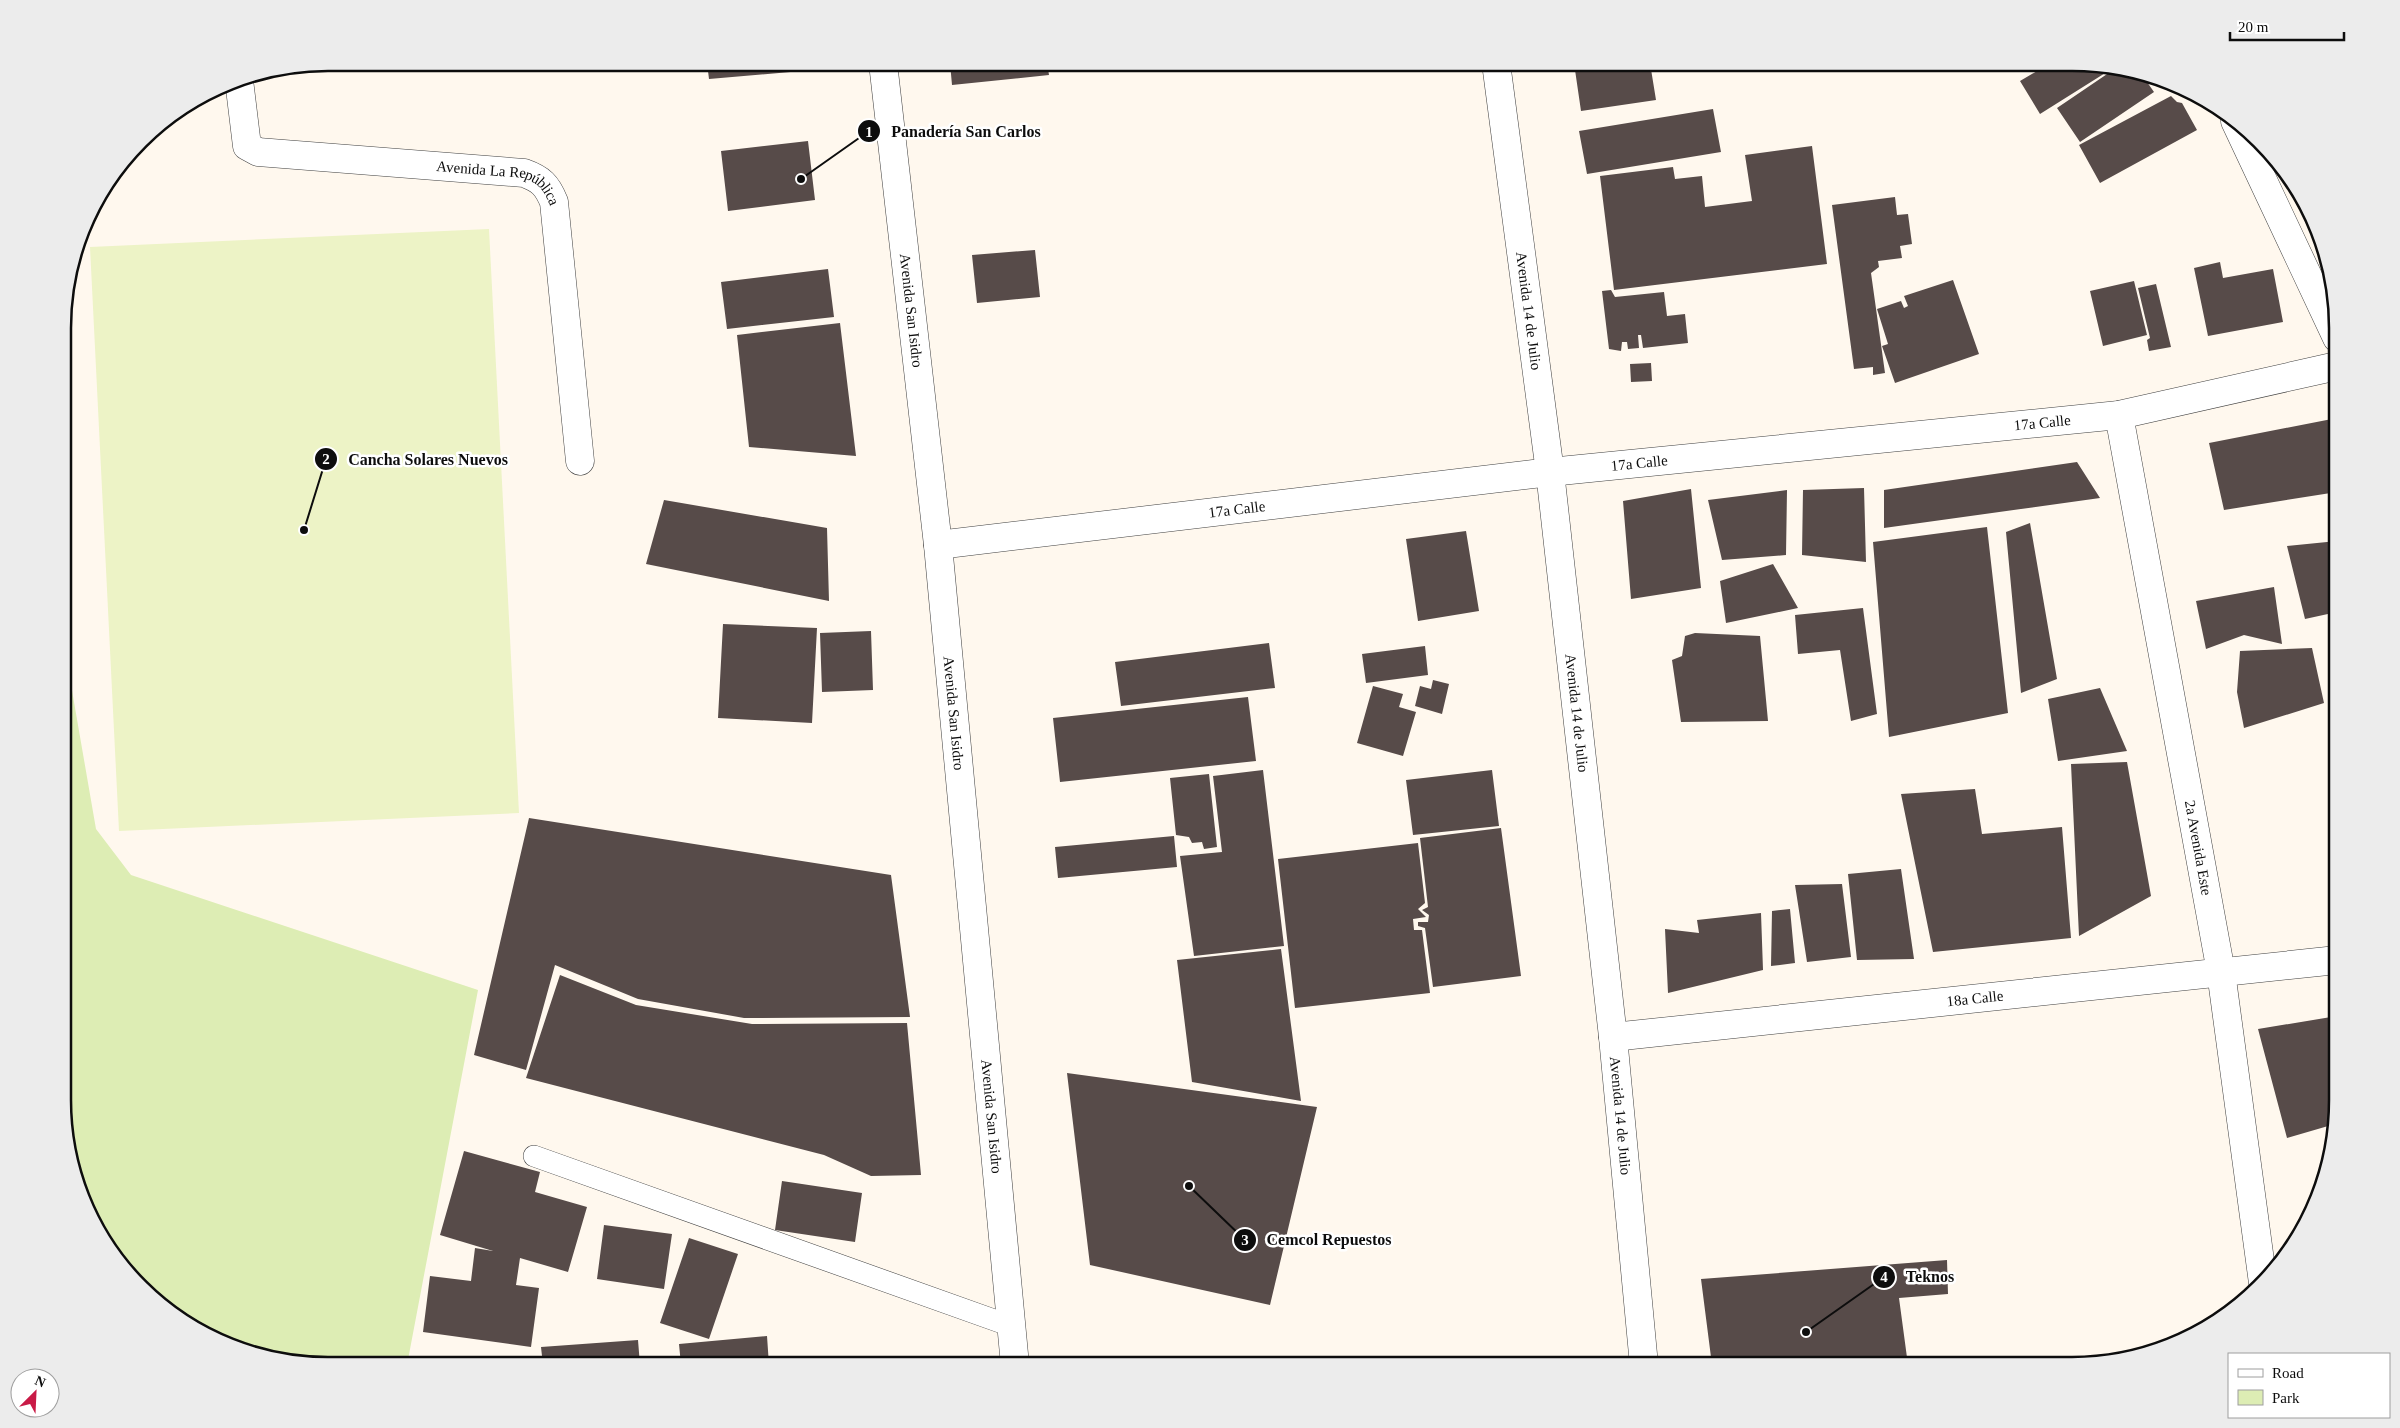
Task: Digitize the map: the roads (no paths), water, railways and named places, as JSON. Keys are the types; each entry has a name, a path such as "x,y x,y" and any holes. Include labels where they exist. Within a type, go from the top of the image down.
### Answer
{"street":[{"name":"Avenida San Isidro","path":"884,71 938,545 1014,1357"},
{"name":"Avenida 14 de Julio","path":"1497,71 1550,472 1613,1036 1643,1357"},
{"name":"Avenida La República","path":"240,87 247,146 258,152 524,173 538,178 548,186 554,202 580,461"},
{"path":"2242,136 2328,320"},
{"name":"17a Calle","path":"938,545 1550,472 2119,415 2329,368"},
{"name":"2a Avenida Este","path":"2119,415 2221,972 2262,1272"},
{"name":"18a Calle","path":"1613,1036 2329,961"}],"lane":[{"path":"534,1156 1011,1326"}],"place":[{"name":"Panadería San Carlos","path":"801,179"},
{"name":"Cancha Solares Nuevos","path":"304,530"},
{"name":"Cemcol Repuestos","path":"1189,1186"},
{"name":"Teknos","path":"1806,1332"}]}
